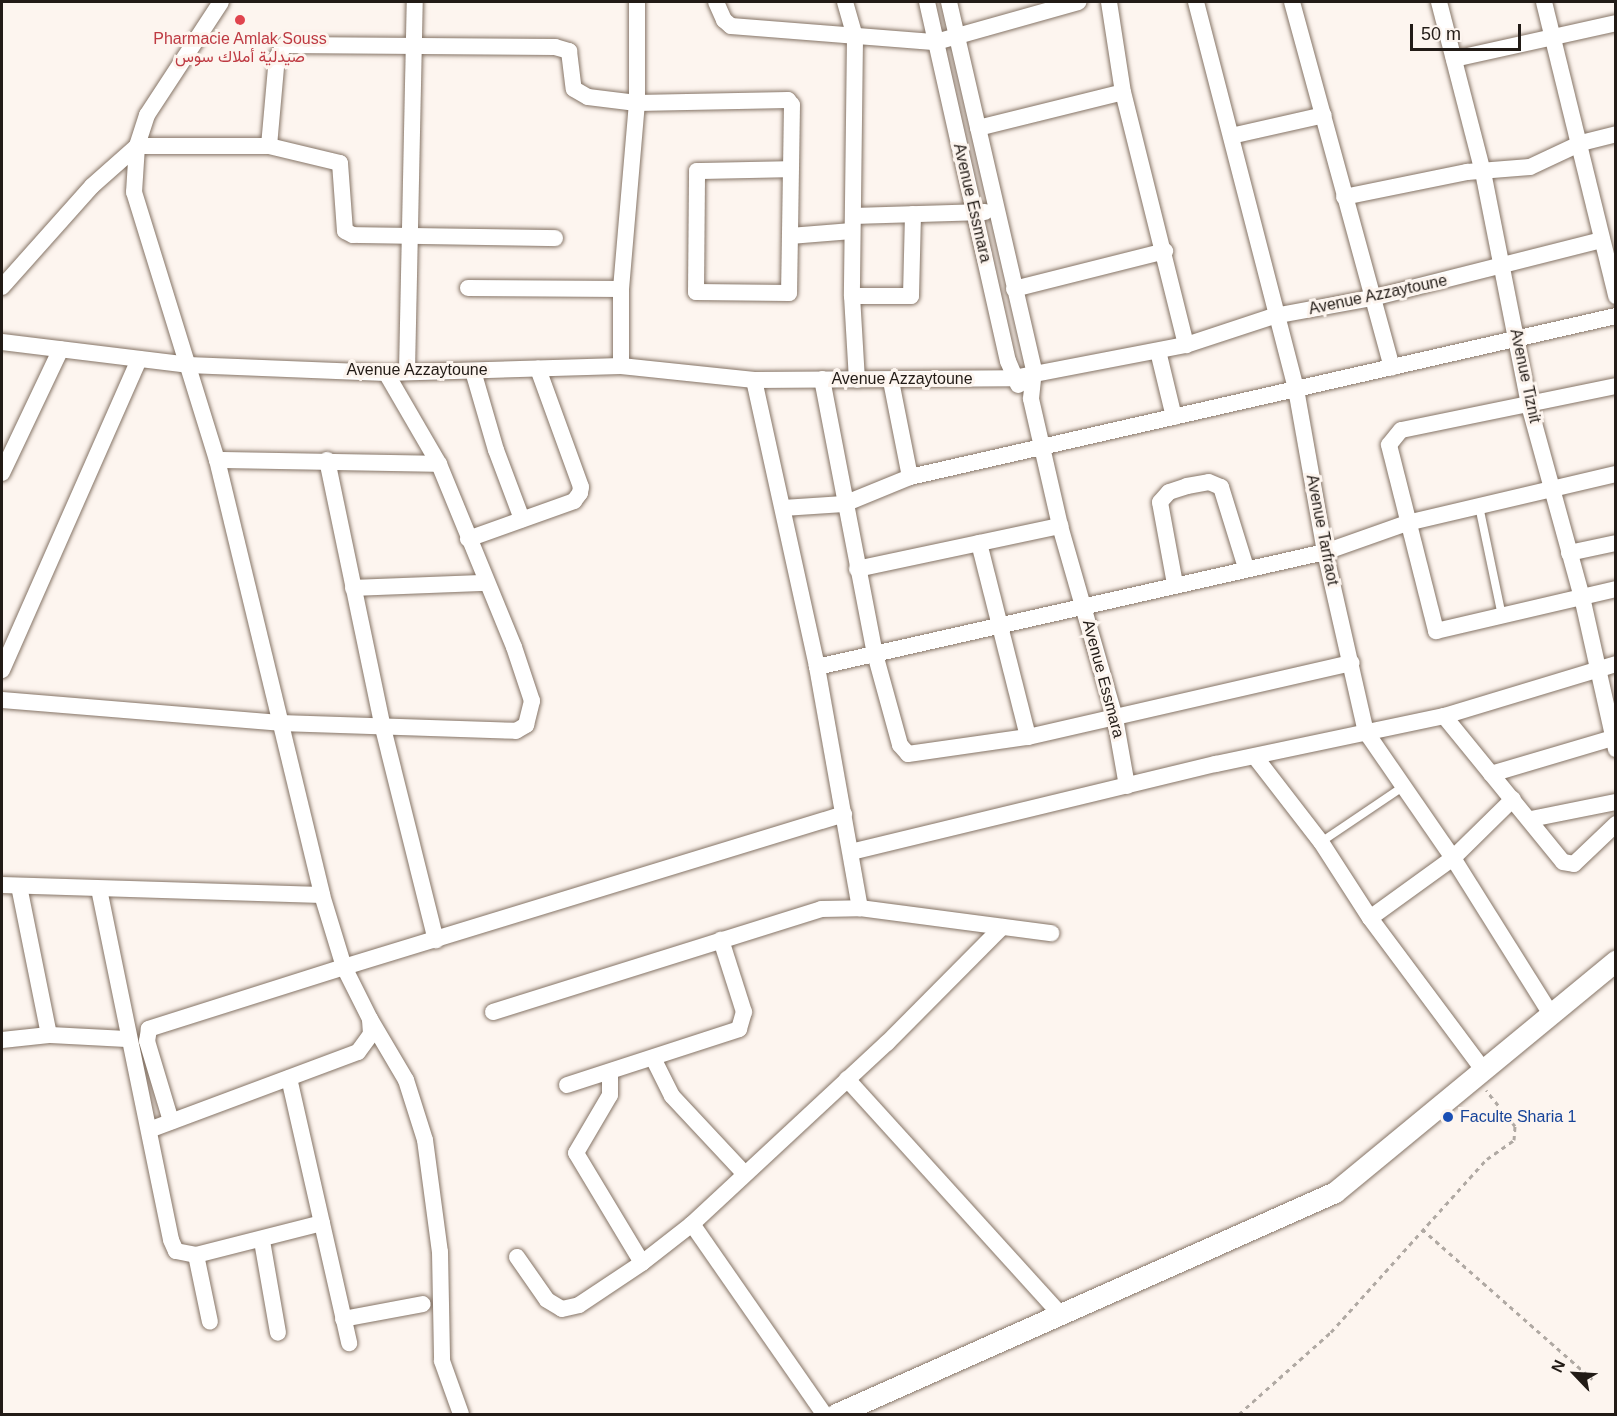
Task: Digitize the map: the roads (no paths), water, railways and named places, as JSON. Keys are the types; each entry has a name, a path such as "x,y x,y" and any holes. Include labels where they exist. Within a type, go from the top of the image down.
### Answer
{"street":[{"path":"221,2 147,116 137,146 134,192 217,460 322,895 344,967 370,1019 406,1080 425,1140 439,1242 442,1361 448,1386 461,1414"},
{"path":"407,371 415,2"},
{"path":"621,366 621,289 637,103 637,2"},
{"path":"716,2 724,20 731,26 855,38 936,42 1078,2"},
{"path":"845,2 855,38 852,296 858,380"},
{"name":"Avenue Essmara","path":"927,2 1014,378 1031,399 1060,526 1115,718 1127,786"},
{"name":"Avenue Essmara","path":"949,2 1035,376 1031,399"},
{"path":"1109,2 1123,92 1165,251 1186,345"},
{"name":"Avenue Tarfraot","path":"1196,2 1274,316 1296,389 1325,552 1366,732 1453,858 1551,1014"},
{"path":"1292,2 1392,368"},
{"name":"Avenue Tiznit","path":"1439,2 1483,172 1529,405 1550,488 1582,597 1608,666 1615,741"},
{"path":"1544,2 1581,143 1601,240 1615,290"},
{"path":"1454,59 1552,34 1616,22"},
{"path":"269,146 278,57 285,45 563,48 572,56 577,93 637,103 788,100 792,105 789,293 696,292 697,171 790,169"},
{"path":"978,128 1123,92"},
{"path":"1231,136 1324,115"},
{"path":"1344,197 1483,172 1530,167 1581,143 1616,134"},
{"path":"2,287 92,186 137,146 269,146 343,165 345,231 349,234 555,238"},
{"path":"790,236 913,214 997,211"},
{"path":"852,296 911,296 913,214"},
{"name":"Avenue Azzaytoune","path":"2,341 188,365 386,373 621,366 754,380 891,381 1014,378 1035,376 1186,345 1274,316 1372,298 1502,268 1601,240"},
{"path":"1014,289 1165,251"},
{"path":"468,288 621,289"},
{"path":"783,508 844,504 910,477 1044,449 1517,337 1616,316"},
{"path":"2,473 61,349"},
{"path":"1158,351 1174,417"},
{"path":"2,670 139,360"},
{"path":"468,539 574,501 581,487 538,369"},
{"path":"473,371 496,450 522,519"},
{"path":"2,700 280,723 382,724 516,731 526,725 532,701 527,681 439,464 386,373"},
{"path":"822,379 844,504 875,654 900,745 908,754 1029,737 1352,663"},
{"path":"754,380 818,667 860,908"},
{"path":"891,381 910,477"},
{"path":"1616,386 1395,434 1389,445 1407,524 1436,631 1616,589"},
{"path":"217,460 327,460 439,464"},
{"path":"327,460 382,724 436,940"},
{"path":"818,667 1175,584 1325,552 1407,524 1616,474"},
{"path":"1175,584 1160,502 1169,492 1187,486 1209,482 1221,488 1246,568"},
{"path":"857,569 1060,526"},
{"path":"979,543 1029,737"},
{"path":"1569,553 1616,543"},
{"path":"353,588 486,583"},
{"path":"851,852 1127,786 1444,716 1608,666"},
{"path":"1444,716 1567,864 1579,860 1616,824"},
{"path":"1491,774 1615,741"},
{"path":"1256,758 1321,842 1370,918 1480,1075"},
{"path":"1370,918 1453,858 1513,799"},
{"path":"1531,819 1616,802"},
{"path":"171,1121 147,1041 149,1029 843,814"},
{"path":"2,885 322,895"},
{"path":"19,886 50,1035"},
{"path":"99,889 171,1240 182,1255 196,1255 262,1241 322,1223"},
{"path":"493,1012 808,912 860,908 1051,933"},
{"path":"517,1257 547,1300 562,1309 579,1305 642,1263 692,1224 847,1079 1002,927"},
{"path":"567,1085 732,1033 741,1026 744,1012 721,940"},
{"path":"836,1414 1062,1316 1335,1192 1480,1075 1616,960"},
{"path":"149,1130 358,1052 371,1034 370,1019"},
{"path":"2,1040 50,1035 128,1039"},
{"path":"653,1058 668,1091 744,1173"},
{"path":"610,1072 610,1095 578,1146 577,1157 642,1263"},
{"path":"289,1078 349,1343"},
{"path":"847,1079 1062,1316"},
{"path":"692,1224 824,1414"},
{"path":"262,1241 278,1333"},
{"path":"196,1255 210,1322"},
{"path":"343,1319 423,1304"}],"lane":[{"path":"1479,506 1502,617"},
{"path":"1321,842 1404,786"}],"place":[{"name":"Pharmacie Amlak Souss صيدلية أملاك سوس","path":"240,20"},
{"name":"Faculte Sharia 1","path":"1448,1117"}]}
